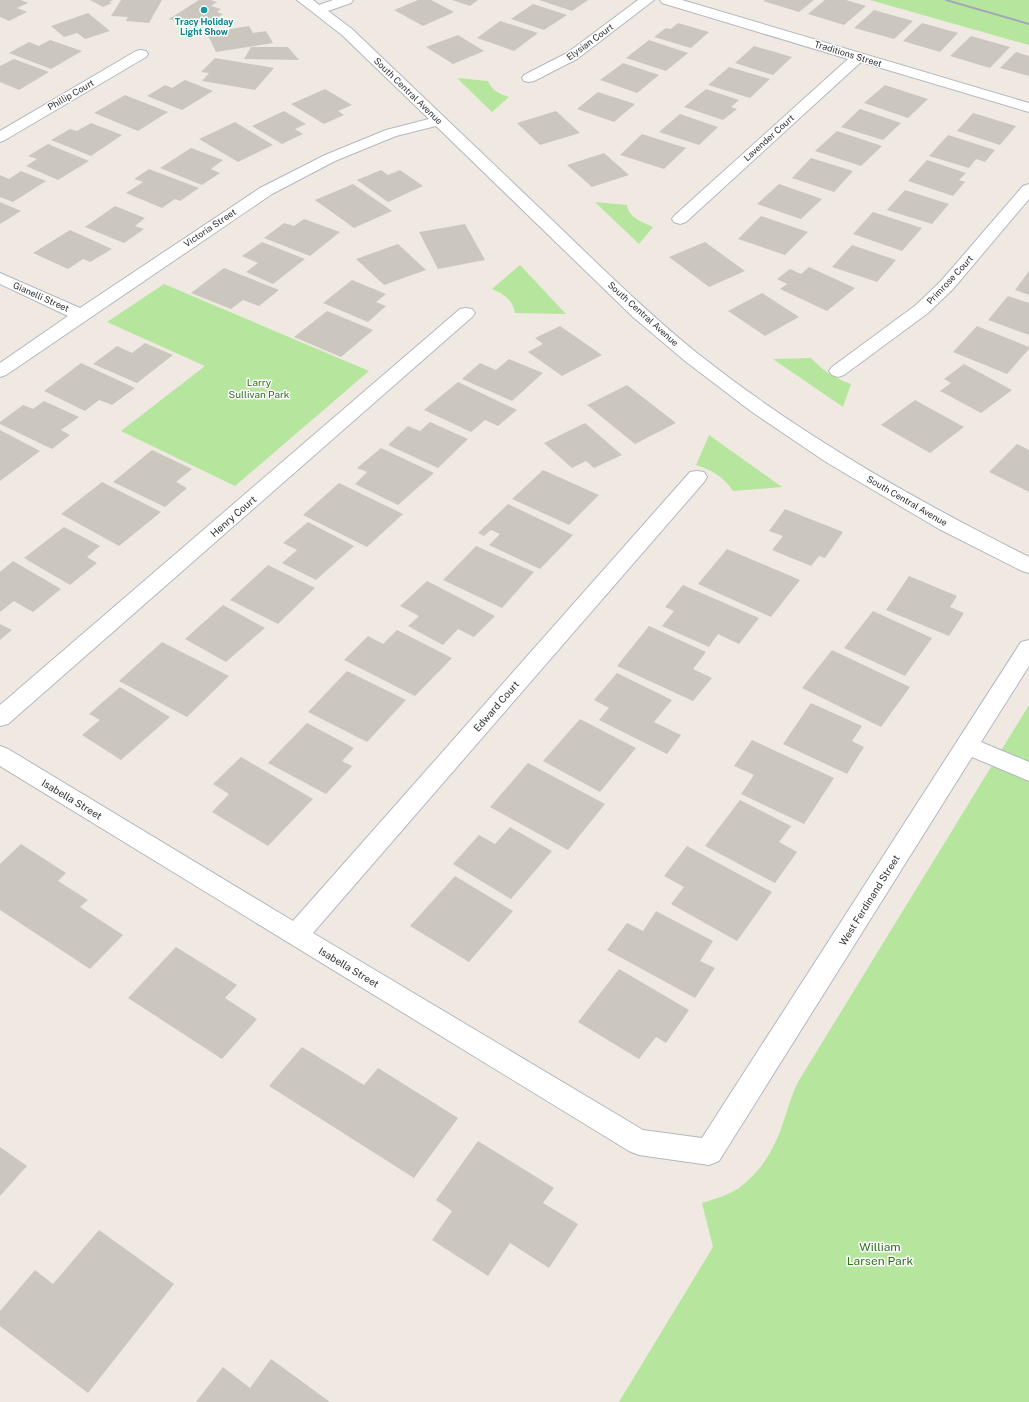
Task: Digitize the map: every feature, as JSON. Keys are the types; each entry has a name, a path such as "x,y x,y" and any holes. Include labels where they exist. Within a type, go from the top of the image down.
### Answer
{"street":[{"path":"311,5 346,0"},
{"name":"Elysian Court","path":"528,78 572,56 647,0"},
{"name":"Traditions Street","path":"667,0 1029,108"},
{"name":"South Central Avenue","path":"311,5 347,32 639,312 691,357 758,408 833,458 946,524 1029,566"},
{"name":"Phillip Court","path":"0,137 141,54"},
{"name":"Lavender Court","path":"680,220 858,57"},
{"name":"Victoria Street","path":"0,371 266,191 330,158 391,133 439,120"},
{"name":"Primrose Court","path":"838,371 922,309 942,290 1029,189"},
{"name":"Gianelli Street","path":"0,278 81,315"},
{"name":"Henry Court","path":"0,718 466,313"},
{"name":"Edward Court","path":"296,935 697,477"},
{"name":"West Ferdinand Street","path":"709,1152 1029,648"},
{"path":"967,745 1029,772"},
{"name":"Isabella Street","path":"0,754 639,1142 709,1152"}],"green space":[{"path":"870,0 1029,0 1029,45"},
{"path":"457,78 488,81 494,90 509,97 492,112"},
{"path":"595,202 627,205 633,216 653,227 639,244"},
{"path":"520,265 566,314 515,313 510,301 492,289"},
{"name":"Larry Sullivan Park","path":"164,284 369,371 235,486 121,431 205,366 107,322"},
{"path":"811,358 829,374 851,384 843,407 773,359"},
{"path":"709,435 782,487 733,491 726,482 717,475 696,465"},
{"name":"William Larsen Park","path":"1029,705 1029,1402 619,1402 713,1247 702,1203 726,1195 739,1188 754,1175 766,1159 780,1132 791,1097 798,1082"}],"building":[{"path":"0,0 21,0 28,3 17,8 27,12 9,21 0,17"},
{"path":"90,0 113,0 109,2 112,3 103,7"},
{"path":"121,0 162,0 149,23 126,21 128,17 111,16"},
{"path":"199,0 211,0 217,2 211,6 221,9 217,12 223,14 206,25 194,21 188,25 169,19"},
{"path":"418,0 431,0 454,12 423,26 394,10"},
{"path":"452,0 478,0 470,6"},
{"path":"539,0 588,0 572,11"},
{"path":"814,0 799,12 763,1"},
{"path":"825,0 846,0 866,6 844,25 808,14"},
{"path":"533,4 567,15 544,30 511,19"},
{"path":"874,10 913,21 894,39 854,28"},
{"path":"88,13 110,31 85,39 77,33 64,37 51,26"},
{"path":"500,21 538,33 514,51 477,38"},
{"path":"678,23 709,32 691,48 654,37 666,28 671,29"},
{"path":"922,23 958,33 940,52 903,41"},
{"path":"249,26 253,33 266,31 273,43 216,52 207,33"},
{"path":"458,35 484,51 453,64 426,47"},
{"path":"971,36 1010,47 990,68 950,56"},
{"path":"50,40 82,51 51,69 9,53 29,42 39,46"},
{"path":"649,40 688,53 666,71 626,58"},
{"path":"754,46 792,57 773,75 735,63"},
{"path":"251,47 288,47 299,60 244,59"},
{"path":"1016,52 1029,56 1029,76 1000,68"},
{"path":"215,58 274,68 255,90 202,81 209,73 201,72"},
{"path":"14,59 49,72 19,90 0,82 0,66"},
{"path":"623,63 659,75 637,93 600,80"},
{"path":"729,67 770,79 750,98 708,85"},
{"path":"185,80 213,91 182,110 147,96 165,85 172,88"},
{"path":"885,85 928,99 908,118 864,103"},
{"path":"325,89 352,105 338,111 344,115 324,124 291,104"},
{"path":"706,89 739,100 731,107 737,109 723,120 684,107"},
{"path":"598,92 635,104 614,122 577,109"},
{"path":"125,95 168,112 138,131 94,113"},
{"path":"860,109 901,123 883,140 841,127"},
{"path":"284,111 306,124 295,129 303,134 282,144 252,126"},
{"path":"556,111 580,133 540,145 517,123"},
{"path":"973,113 1016,126 1000,145 957,131"},
{"path":"680,114 718,127 699,145 659,132"},
{"path":"235,122 273,145 238,162 199,139"},
{"path":"91,123 122,135 91,156 51,140 70,129 77,131"},
{"path":"837,131 882,146 861,166 815,151"},
{"path":"642,134 686,148 664,169 620,155"},
{"path":"948,135 995,150 985,162 976,159 969,168 929,156"},
{"path":"48,144 89,161 58,180 26,166 37,159 28,156"},
{"path":"191,148 223,160 211,169 220,173 202,185 160,168"},
{"path":"604,153 629,175 592,187 567,165"},
{"path":"811,158 853,171 834,192 792,178"},
{"path":"927,160 966,173 959,180 965,182 953,196 908,181"},
{"path":"149,169 199,188 180,201 175,199 162,208 126,193 143,182 134,179"},
{"path":"381,170 388,175 400,170 423,186 388,202 357,180"},
{"path":"21,171 46,181 13,202 0,197 0,175 9,179"},
{"path":"353,184 392,211 354,228 315,200"},
{"path":"779,184 822,199 801,219 757,204"},
{"path":"905,190 949,204 932,224 887,210"},
{"path":"0,202 21,211 0,224"},
{"path":"115,206 145,218 135,226 144,229 124,243 85,227"},
{"path":"873,212 922,228 902,251 853,234"},
{"path":"761,216 808,232 785,255 738,239"},
{"path":"304,219 340,232 310,256 264,238 284,223 294,226"},
{"path":"465,224 485,260 438,269 419,232"},
{"path":"70,230 112,249 90,262 83,259 68,269 33,253"},
{"path":"262,242 305,259 273,284 246,272 258,263 242,256"},
{"path":"705,242 745,271 709,287 669,257"},
{"path":"398,244 426,270 384,285 356,259"},
{"path":"852,245 896,260 877,282 832,267"},
{"path":"809,267 855,288 827,311 780,289 787,284 777,279 790,269 801,274"},
{"path":"224,268 279,290 259,306 243,300 231,309 191,293"},
{"path":"1029,271 1029,295 1015,290"},
{"path":"352,280 386,294 376,302 386,306 368,322 323,303"},
{"path":"762,293 799,317 765,336 728,311"},
{"path":"1008,296 1029,303 1029,335 988,320"},
{"path":"327,311 373,330 341,357 294,337"},
{"path":"560,326 602,355 562,376 528,352 543,344 535,338"},
{"path":"977,326 1029,347 1029,349 1007,374 953,352"},
{"path":"145,343 173,355 137,383 93,364 117,346 132,353"},
{"path":"509,359 543,373 512,401 462,379 480,363 496,370"},
{"path":"81,363 135,388 112,405 99,400 85,411 44,391"},
{"path":"964,364 1012,390 981,413 940,391 951,383 944,379"},
{"path":"458,382 517,410 498,426 485,420 471,432 424,410"},
{"path":"627,385 676,423 635,444 587,405"},
{"path":"915,400 964,427 930,453 881,425"},
{"path":"44,401 79,417 61,430 70,435 52,449 0,424 0,422 23,405 33,409"},
{"path":"430,422 468,439 438,468 388,445 408,426 420,431"},
{"path":"585,423 622,455 594,468 586,461 572,468 544,443"},
{"path":"0,430 40,451 0,481"},
{"path":"1017,444 1029,450 1029,492 989,472"},
{"path":"381,448 434,473 398,505 355,484 367,472 357,468"},
{"path":"152,450 192,469 176,482 187,488 165,507 113,482"},
{"path":"543,470 599,495 569,525 512,499"},
{"path":"102,482 161,512 119,546 61,514"},
{"path":"339,483 403,514 367,547 303,515"},
{"path":"508,504 573,535 540,569 489,545 500,534 491,530 484,536 478,533"},
{"path":"785,509 843,532 825,558 819,556 811,566 772,550 783,536 769,531"},
{"path":"308,522 354,546 316,580 282,563 297,550 283,543"},
{"path":"64,527 100,546 87,557 97,563 70,585 24,558"},
{"path":"476,546 534,572 502,608 443,580"},
{"path":"727,549 800,580 771,617 698,584"},
{"path":"13,561 61,589 33,612 14,601 0,612 0,572"},
{"path":"268,565 315,588 278,624 230,600"},
{"path":"909,576 957,596 950,607 964,613 949,636 886,610"},
{"path":"427,581 495,616 474,637 458,629 443,645 408,626 419,616 400,606"},
{"path":"683,585 759,618 739,644 718,634 709,647 662,626 674,611 665,607"},
{"path":"223,605 265,628 226,662 185,639"},
{"path":"873,611 932,638 905,676 844,648"},
{"path":"0,624 12,630 0,640"},
{"path":"649,626 706,652 693,669 712,678 693,701 617,666"},
{"path":"397,630 452,658 415,696 344,660 368,636 383,644"},
{"path":"162,642 229,676 187,717 119,681"},
{"path":"832,650 910,687 881,727 802,688"},
{"path":"347,671 406,700 367,742 308,712"},
{"path":"617,673 672,700 654,722 681,735 667,754 599,720 609,708 594,700"},
{"path":"120,687 170,717 121,760 82,735 100,720 89,714"},
{"path":"811,703 862,726 852,741 864,747 847,774 783,744"},
{"path":"580,719 636,748 600,792 543,761"},
{"path":"307,723 354,748 342,761 352,766 326,794 268,763"},
{"path":"752,740 834,778 804,824 741,794 754,775 734,766"},
{"path":"241,757 313,799 268,846 212,812 229,794 213,784"},
{"path":"528,763 605,804 568,850 490,807"},
{"path":"740,800 791,826 779,842 797,852 775,883 705,846"},
{"path":"510,827 552,851 511,899 453,864 479,835 495,844"},
{"path":"21,844 66,873 58,881 88,900 80,907 123,935 90,969 0,910 0,864"},
{"path":"687,846 772,892 737,941 671,904 684,887 664,876"},
{"path":"455,876 513,911 469,962 410,926"},
{"path":"656,911 713,941 700,961 715,968 695,998 607,950 627,923 643,931"},
{"path":"176,947 237,985 225,998 257,1019 222,1059 128,998"},
{"path":"619,969 689,1010 666,1043 656,1037 639,1059 578,1022"},
{"path":"302,1047 364,1085 378,1068 458,1118 414,1178 269,1086"},
{"path":"478,1141 554,1188 543,1203 578,1224 549,1268 510,1243 488,1276 432,1240 452,1211 436,1200"},
{"path":"0,1147 27,1166 0,1196"},
{"path":"99,1230 174,1284 88,1393 0,1326 0,1311 35,1270 53,1284"},
{"path":"271,1359 330,1402 196,1402 223,1367 250,1388"}],"railway":[{"path":"946,0 1029,24"}],"place":[{"name":"Tracy Holiday Light Show","path":"204,10"}]}
